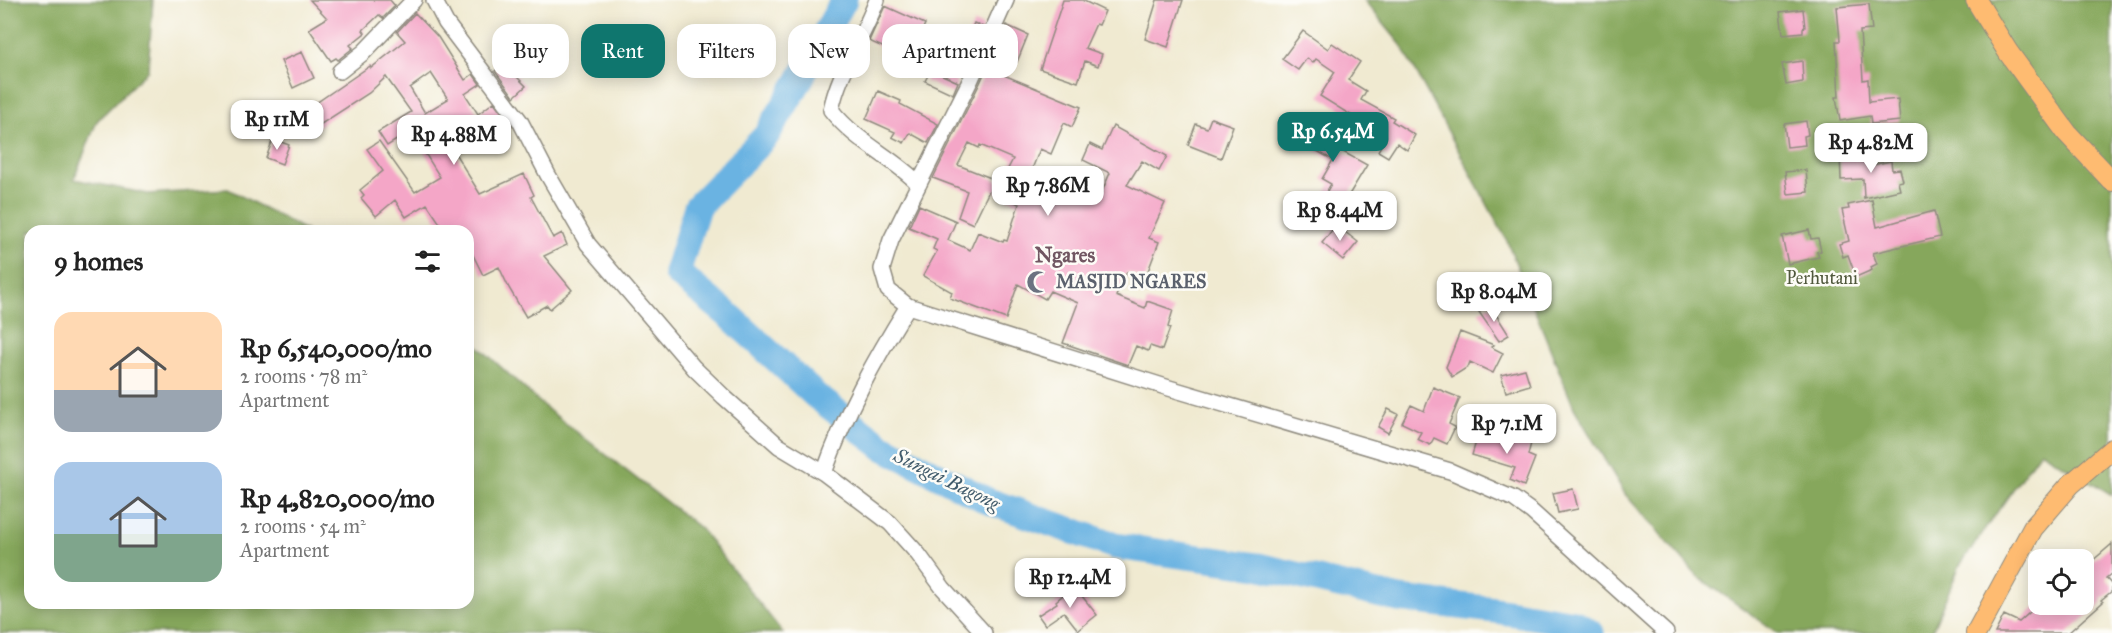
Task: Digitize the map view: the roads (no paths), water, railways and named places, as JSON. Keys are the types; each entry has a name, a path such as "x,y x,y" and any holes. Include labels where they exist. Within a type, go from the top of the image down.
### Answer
{"main road":[{"path":"1976,0 2008,52 2067,134 2112,181"},
{"path":"1976,633 2033,528 2070,485 2112,449"}],"street":[{"path":"340,70 364,52 414,0"},
{"path":"434,0 446,22 520,121 588,244 694,368 724,398 779,446 824,473 890,523 918,554 943,588 984,633"},
{"path":"877,0 835,89 831,110 844,127 905,170 919,184"},
{"path":"1006,0 971,79 891,240 882,269 888,290 908,306 1169,388 1450,471 1503,494 1532,512 1665,633"},
{"path":"824,473 832,449 872,364 908,306"}],"waterway":[{"name":"Sungai Bagong","path":"844,0 766,136 697,207 677,273 732,318 816,396 883,447 988,501 1115,546 1258,566 1399,599 1495,610 1574,623 1591,633"}],"place":[{"name":"MASJID NGARES","path":"1038,282"}],"district":[{"name":"Ngares","path":"1065,255"}],"park label":[{"name":"Perhutani","path":"1822,278"}]}
